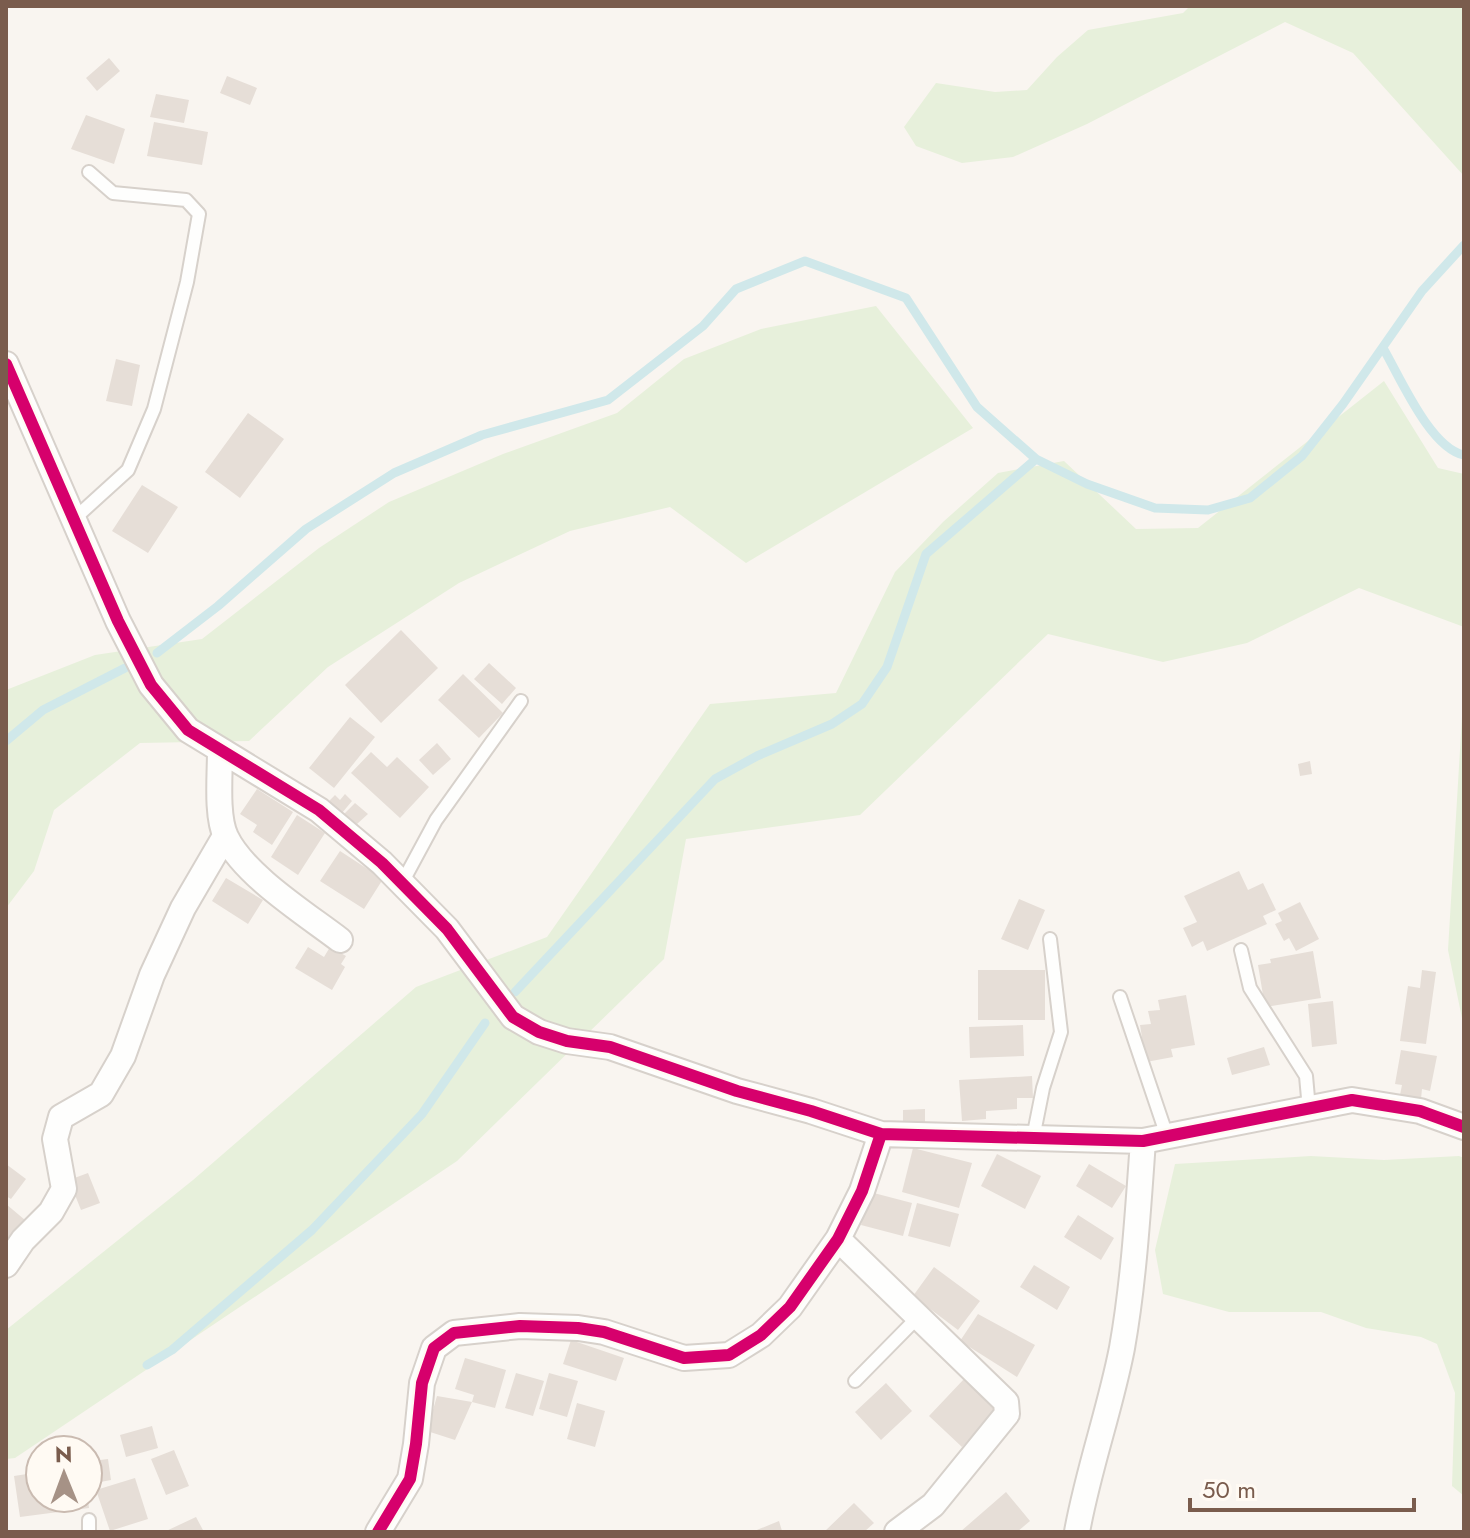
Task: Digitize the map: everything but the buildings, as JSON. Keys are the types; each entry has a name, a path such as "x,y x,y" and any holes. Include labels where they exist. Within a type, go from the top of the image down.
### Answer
{"street":[{"path":"6,364 118,621 151,685 188,730 319,810 382,863 447,929 513,1017 539,1032 567,1041 610,1047 737,1091 881,1134 1155,1139 1352,1100 1420,1111 1464,1127"},
{"path":"220,751 220,807 225,836 257,876 340,940"},
{"path":"6,1265 23,1240 51,1212 64,1189 55,1139 61,1117 101,1094 123,1056 152,975 183,908 225,836"},
{"path":"378,1532 410,1479 422,1383 434,1348 454,1333 520,1326 604,1332 684,1358 729,1355 761,1335 790,1307 838,1239 862,1191 881,1134"},
{"path":"1077,1532 1084,1493 1122,1349 1135,1242 1155,1139"},
{"path":"838,1239 1006,1402 1007,1414 933,1505 897,1532"}],"lane":[{"path":"74,519 128,470 154,409 187,282 199,214 186,200 113,193 89,172"},
{"path":"402,883 436,820 521,701"},
{"path":"1033,1138 1043,1088 1061,1032 1050,939"},
{"path":"1241,950 1250,988 1306,1076 1309,1109"},
{"path":"1120,997 1155,1139"},
{"path":"855,1381 918,1317"}],"green space":[{"path":"1190,6 1464,6 1464,176 1353,53 1285,22 1087,124 1013,157 962,163 916,146 904,127 936,83 995,92 1027,90 1057,57 1088,30 1183,13"},
{"path":"876,306 973,428 746,563 670,507 570,531 459,583 328,667 249,741 140,743 54,810 34,871 6,908 6,690 95,655 202,639 319,548 389,502 503,454 617,413 684,359 761,329"},
{"path":"1384,381 1438,468 1464,474 1464,627 1359,588 1247,643 1163,662 1048,634 860,815 686,839 664,959 457,1161 51,1434 24,1434 24,1452 6,1459 6,1330 193,1180 416,987 547,937 710,704 836,693 895,572 943,522 998,473 1064,461 1136,529 1198,528"},
{"path":"1464,683 1464,1028 1448,950"},
{"path":"1311,1156 1384,1160 1464,1158 1464,1496 1452,1486 1455,1393 1437,1344 1421,1337 1366,1328 1321,1312 1229,1312 1163,1294 1155,1250 1175,1164"}],"waterway":[{"path":"157,653 218,606 306,529 394,473 482,435 608,400 703,326 736,289 805,261 906,298 977,407 1036,459 1087,484 1155,508 1208,510 1250,498 1302,456 1343,404 1422,291 1464,245"},
{"path":"1383,348 1428,426 1451,450 1464,455"},
{"path":"515,992 715,779 757,756 832,724 862,704 887,667 926,554 1036,459"},
{"path":"6,741 43,710 125,668"},
{"path":"147,1365 172,1350 312,1230 422,1114 485,1023"}],"cycle path":[{"path":"6,364 118,621 151,685 188,730 319,810 382,863 447,929 513,1017 539,1032 567,1041 610,1047 737,1091 881,1134 1143,1141 1352,1100 1420,1111 1464,1127"},
{"path":"378,1532 410,1479 422,1383 434,1348 454,1333 520,1326 604,1332 684,1358 729,1355 761,1335 790,1307 838,1239 862,1191 881,1134"}]}
